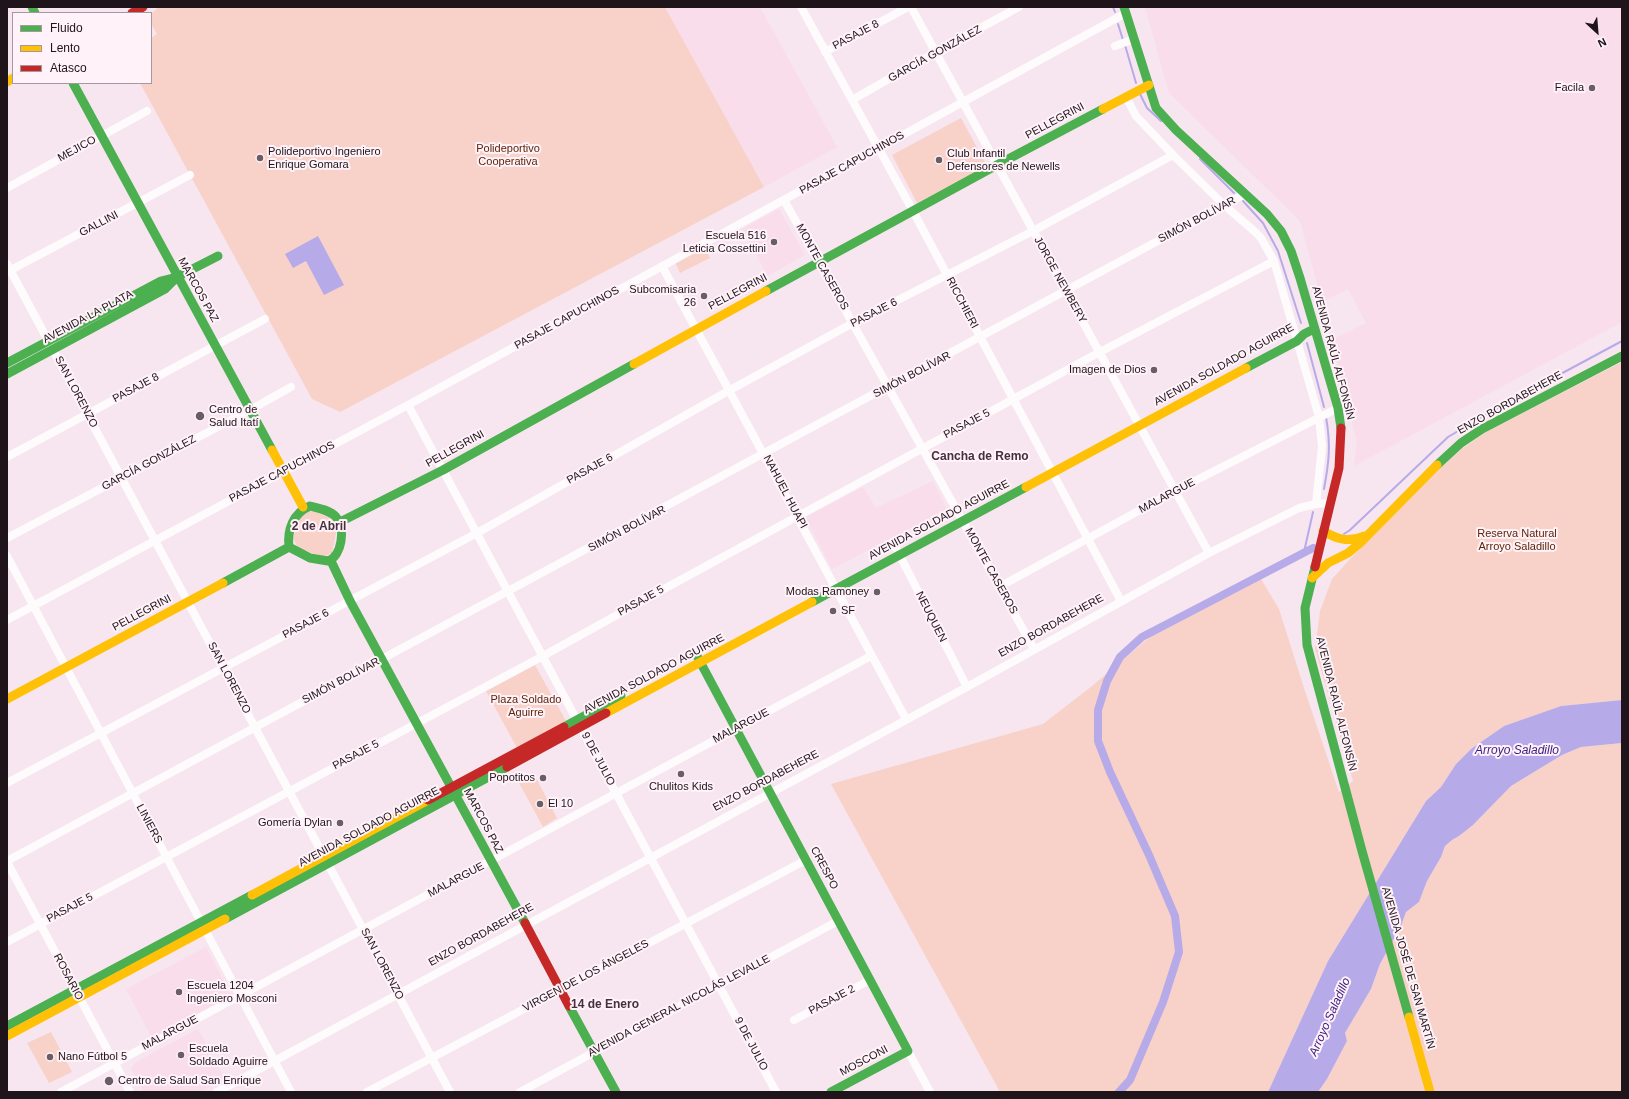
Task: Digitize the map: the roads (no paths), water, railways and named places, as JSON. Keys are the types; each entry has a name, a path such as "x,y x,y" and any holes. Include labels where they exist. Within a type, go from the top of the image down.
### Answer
{"street":[{"path":"134,12 143,7"},
{"name":"RICCHIERI","path":"801,7 948,275 1121,601"},
{"name":"PASAJE 8","path":"825,52 910,7"},
{"name":"JORGE NEWBERY","path":"910,7 1209,553"},
{"name":"GARCÍA GONZÁLEZ","path":"852,100 1019,7"},
{"name":"AVENIDA RAÚL ALFONSÍN","path":"1125,10 1124,42 1149,85 1156,108 1176,130 1245,194 1272,220 1281,231 1291,251 1338,408 1341,430 1339,468 1305,608 1307,645 1362,851"},
{"name":"PASAJE CAPUCHINOS","path":"7,620 408,405 784,200 963,102 1125,10"},
{"name":"MARCOS PAZ","path":"74,84 303,508"},
{"name":"PELLEGRINI","path":"340,522 443,470 696,329 997,165 1149,85"},
{"path":"1126,97 1136,116 1173,155 1224,205 1261,238 1274,261 1299,336 1319,417 1322,446 1316,504"},
{"name":"MEJICO","path":"7,188 147,111"},
{"name":"PASAJE 6","path":"7,783 477,533 730,390 853,323 1033,231 1173,155"},
{"name":"GALLINI","path":"8,269 190,175"},
{"name":"SIMÓN BOLÍVAR","path":"7,861 382,659 508,593 1245,194"},
{"name":"MONTE CASEROS","path":"784,200 962,517 1034,649"},
{"name":"AVENIDA LA PLATA","path":"7,363 160,281 177,277 218,256"},
{"name":"PASAJE 5","path":"7,942 543,656 797,516 1100,352 1274,261"},
{"name":"NAHUEL HUAPI","path":"662,266 906,719"},
{"name":"SAN LORENZO","path":"8,269 290,790 450,1092"},
{"name":"AVENIDA LA PLATA","path":"7,374 165,289 177,277"},
{"name":"PASAJE 8","path":"7,457 265,319"},
{"name":"AVENIDA SOLDADO AGUIRRE","path":"7,1026 77,993 203,926 1138,422 1314,329"},
{"name":"ENZO BORDABEHERE","path":"1311,579 1328,563 1348,553 1360,543 1461,443 1486,427 1622,356"},
{"name":"GARCÍA GONZÁLEZ","path":"7,538 291,387"},
{"name":"9 DE JULIO","path":"408,405 776,1092"},
{"name":"MALARGUE","path":"999,587 1175,490 1338,408"},
{"name":"ENZO BORDABEHERE","path":"217,1092 967,686 1209,553 1299,508 1316,504 1331,503"},
{"path":"310,506 334,515 340,522 342,531 336,556 331,561 324,562 298,554 289,547 289,534 297,512 303,508 310,506"},
{"name":"ENZO BORDABEHERE","path":"1324,531 1332,536 1351,542 1368,534"},
{"path":"1320,543 1325,551 1336,558"},
{"name":"PELLEGRINI","path":"7,699 289,547"},
{"name":"NEUQUEN","path":"898,552 967,686"},
{"name":"LINIERS","path":"7,556 291,1092"},
{"name":"MARCOS PAZ","path":"331,561 350,601 616,1092"},
{"name":"MALARGUE","path":"61,1092 871,656"},
{"name":"CRESPO","path":"699,659 930,1092"},
{"name":"AVENIDA JOSÉ DE SAN MARTÍN","path":"1362,851 1430,1092"},
{"name":"VIRGEN DE LOS ÁNGELES","path":"367,1092 806,860"},
{"name":"ROSARIO","path":"7,861 130,1092"},
{"name":"AVENIDA GENERAL NICOLÁS LEVALLE","path":"520,1092 838,921"},
{"name":"PASAJE 2","path":"794,1020 870,980"},
{"name":"AVENIDA SOLDADO AGUIRRE","path":"7,1036 77,993"},
{"name":"MOSCONI","path":"831,1092 908,1051"}],"water":[{"path":"318,236 344,285 324,295 306,261 293,268 285,254"},
{"name":"Arroyo Saladillo","path":"1622,700 1622,743 1581,747 1562,755 1511,786 1473,825 1445,846 1441,857 1427,881 1419,902 1406,912 1401,926 1380,964 1371,989 1345,1033 1347,1041 1327,1079 1318,1092 1268,1092 1328,961 1426,801 1441,787 1456,764 1471,749 1504,726 1561,706"}],"waterway":[{"path":"1113,7 1115,12"},
{"path":"1118,24 1123,40"},
{"path":"1125,45 1136,83"},
{"path":"1140,94 1147,108 1161,121"},
{"path":"1200,159 1234,193"},
{"path":"1243,201 1263,223 1278,251 1301,323"},
{"path":"1344,534 1448,437 1490,412 1622,341"},
{"path":"1307,343 1324,407"},
{"path":"1324,489 1329,453 1326,417"},
{"path":"1304,552 1313,512"},
{"path":"1119,1092 1130,1080 1163,1002 1179,952 1175,916 1149,855 1110,772 1098,741 1098,710 1107,681 1120,657 1142,637 1313,548"}],"place":[{"name":"Facila","path":"1592,88"},
{"name":"Polideportivo Ingeniero Enrique Gomara","path":"260,158"},
{"name":"Club Infantil Defensores de Newells","path":"939,160"},
{"name":"Escuela 516 Leticia Cossettini","path":"774,242"},
{"name":"Subcomisaria 26","path":"704,296"},
{"name":"Imagen de Dios","path":"1154,370"},
{"name":"Centro de Salud Itatí","path":"200,416"},
{"name":"Modas Ramoney","path":"877,592"},
{"name":"SF","path":"833,611"},
{"name":"Chulitos Kids","path":"681,774"},
{"name":"Popotitos","path":"543,778"},
{"name":"El 10","path":"540,804"},
{"name":"Gomería Dylan","path":"340,823"},
{"name":"Escuela 1204 Ingeniero Mosconi","path":"179,992"},
{"name":"Escuela Soldado Aguirre","path":"181,1055"},
{"name":"Nano Fútbol 5","path":"50,1057"},
{"name":"Centro de Salud San Enrique","path":"109,1081"}],"district":[{"name":"Cancha de Remo","path":"980,457"},
{"name":"2 de Abril","path":"319,527"},
{"name":"14 de Enero","path":"605,1005"}],"park label":[{"name":"Polideportivo Cooperativa","path":"508,155"},
{"name":"Reserva Natural Arroyo Saladillo","path":"1517,540"},
{"name":"Plaza Soldado Aguirre","path":"526,706"}]}
